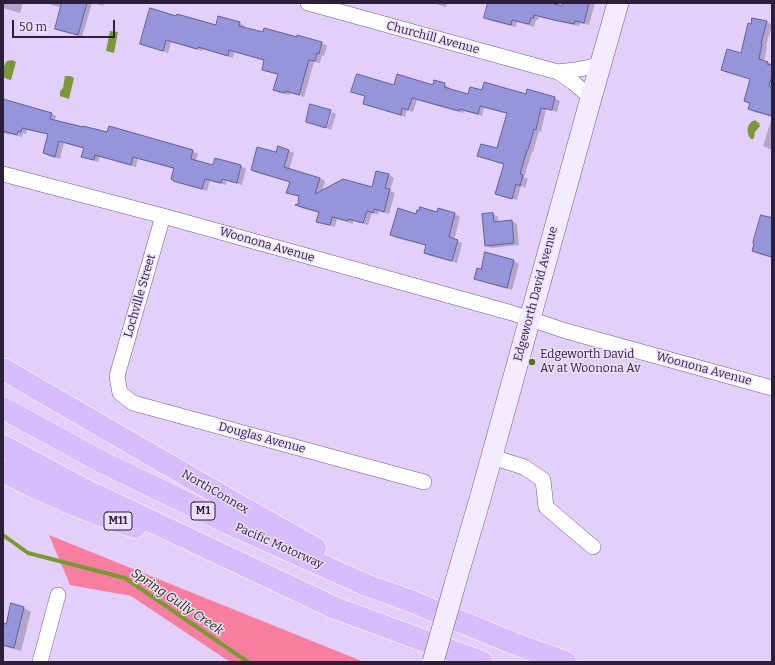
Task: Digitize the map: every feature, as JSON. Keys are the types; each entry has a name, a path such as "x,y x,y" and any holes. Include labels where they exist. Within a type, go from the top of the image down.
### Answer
{"highway":[{"name":"NorthConnex","path":"3,369 160,460 408,600"},
{"name":"Pacific Motorway","path":"3,408 100,461 228,523 366,585 565,662"},
{"path":"3,446 83,489 335,608 482,662"},
{"name":"M11","path":"3,471 25,484 101,516 236,562"}],"main road":[{"name":"Edgeworth David Avenue","path":"433,662 492,457 529,318 618,3"}],"street":[{"name":"Churchill Avenue","path":"308,3 558,72 574,83 591,98"},
{"name":"Churchill Avenue","path":"558,72 600,65"},
{"name":"Woonona Avenue","path":"3,174 163,216 529,318 566,330 772,388"},
{"name":"Lochville Street","path":"117,376 163,216"},
{"name":"Douglas Avenue","path":"117,376 120,393 133,403 424,482"},
{"path":"492,457 524,467 543,480 546,507 593,547"},
{"path":"40,662 58,595"}],"shaded area":[{"path":"110,31 118,32 114,53 106,51"},
{"path":"12,60 16,62 11,80 3,77 3,72 7,61"},
{"path":"65,76 74,78 69,99 60,96 60,91 63,88"},
{"path":"755,120 760,126 755,132 753,139 751,139 748,134 748,128 750,123"},
{"path":"49,535 364,662 230,662 131,596 70,585"}],"building":[{"path":"62,3 87,3 78,35 55,29"},
{"path":"488,3 551,3 562,6 563,3 589,3 584,23 575,21 574,24 534,15 534,18 531,18 529,24 512,20 511,25 484,18"},
{"path":"150,8 176,16 177,14 216,25 218,16 240,22 239,26 263,32 264,28 322,42 319,54 317,53 315,61 309,60 299,95 285,91 285,93 273,90 278,74 262,70 264,60 229,50 228,56 198,47 197,49 166,40 163,51 140,44"},
{"path":"752,18 767,21 761,43 759,59 772,65 772,76 769,86 772,87 772,116 748,109 750,103 744,101 750,79 721,70 727,49 741,53 748,23 751,24"},
{"path":"357,74 394,85 397,74 433,85 434,80 445,83 444,87 468,94 470,87 482,90 484,82 526,94 527,89 555,97 552,110 541,108 536,130 534,129 520,174 523,175 520,186 516,184 512,199 495,194 504,164 477,156 481,144 497,148 507,113 480,106 478,114 459,109 459,111 412,98 408,110 402,108 401,115 363,104 365,96 351,92"},
{"path":"3,99 52,113 50,119 107,132 109,126 193,150 191,159 213,165 215,158 241,165 237,183 222,179 221,183 205,179 202,189 173,181 171,179 174,168 133,157 131,165 95,155 94,160 81,157 84,148 59,141 55,157 43,153 48,134 22,128 21,132 18,131 17,135 3,131"},
{"path":"310,104 331,110 326,128 306,122"},
{"path":"278,146 289,150 284,167 320,178 315,194 343,179 372,187 376,171 389,174 385,188 390,189 384,212 374,209 373,213 367,211 363,223 332,217 330,225 316,222 319,212 295,205 299,203 299,196 286,193 290,182 251,170 257,147 276,152"},
{"path":"420,207 437,212 438,208 455,213 449,237 458,240 452,261 424,253 426,245 390,235 398,208 416,214"},
{"path":"493,213 494,222 512,220 514,243 485,246 482,214"},
{"path":"761,215 772,218 772,257 752,251"},
{"path":"485,252 514,260 507,288 474,279 477,268 481,269"},
{"path":"11,603 24,607 14,648 3,645 3,623 6,624"}],"waterway":[{"name":"Spring Gully Creek","path":"3,535 28,553 125,578 248,662"}],"place":[{"name":"Edgeworth David Av at Woonona Av","path":"532,362"}]}
